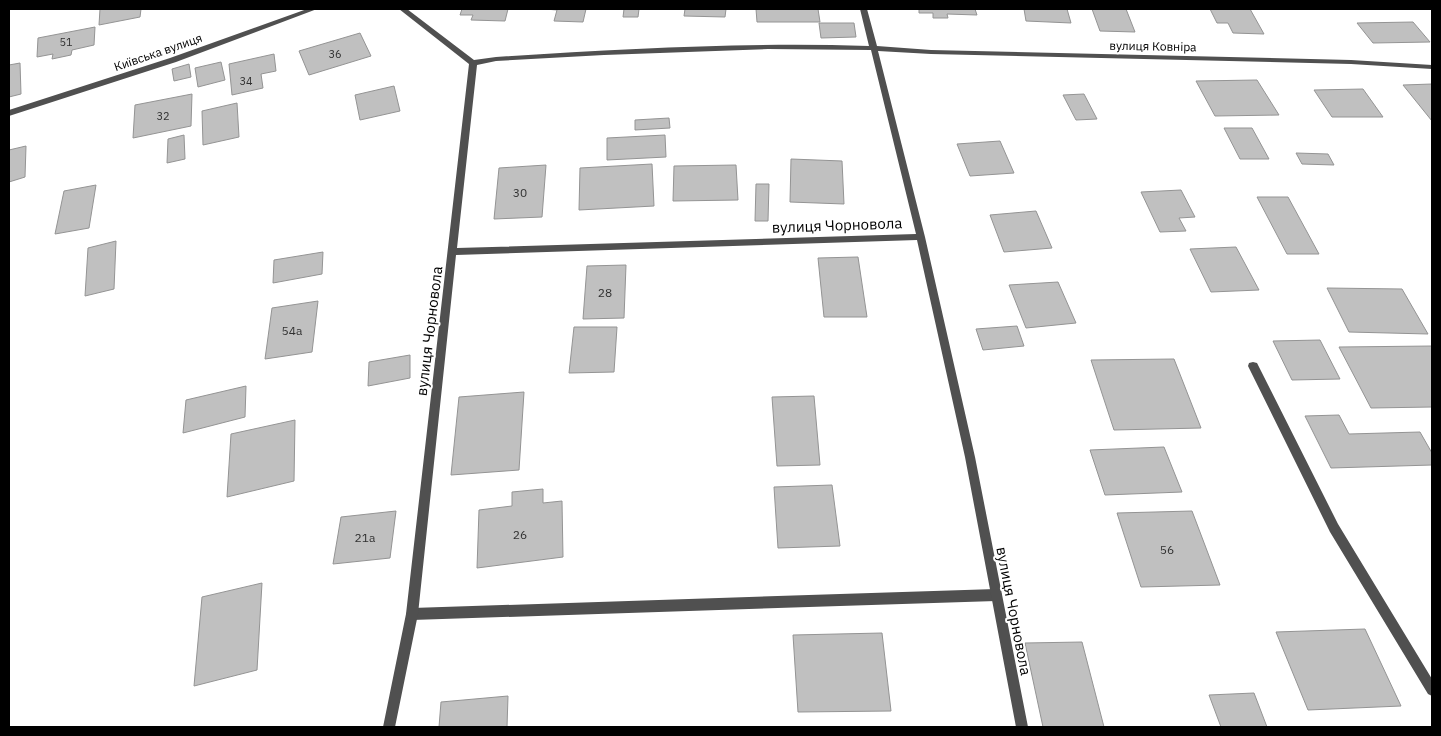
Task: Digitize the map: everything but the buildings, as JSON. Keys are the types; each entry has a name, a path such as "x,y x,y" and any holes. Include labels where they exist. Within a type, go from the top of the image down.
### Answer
{"street":[{"name":"Київська вулиця","path":"9,114 173,60 313,9"},
{"path":"403,9 473,63 496,59 687,48 874,47"},
{"name":"вулиця Чорновола","path":"864,9 921,237 970,457 1022,727"},
{"name":"вулиця Ковніра","path":"874,47 930,52 1351,62 1432,67"},
{"path":"454,252 473,63"},
{"name":"вулиця Чорновола","path":"389,727 412,614 454,252 921,237"},
{"path":"1253,366 1334,528 1432,690"},
{"path":"412,614 996,595"}]}
